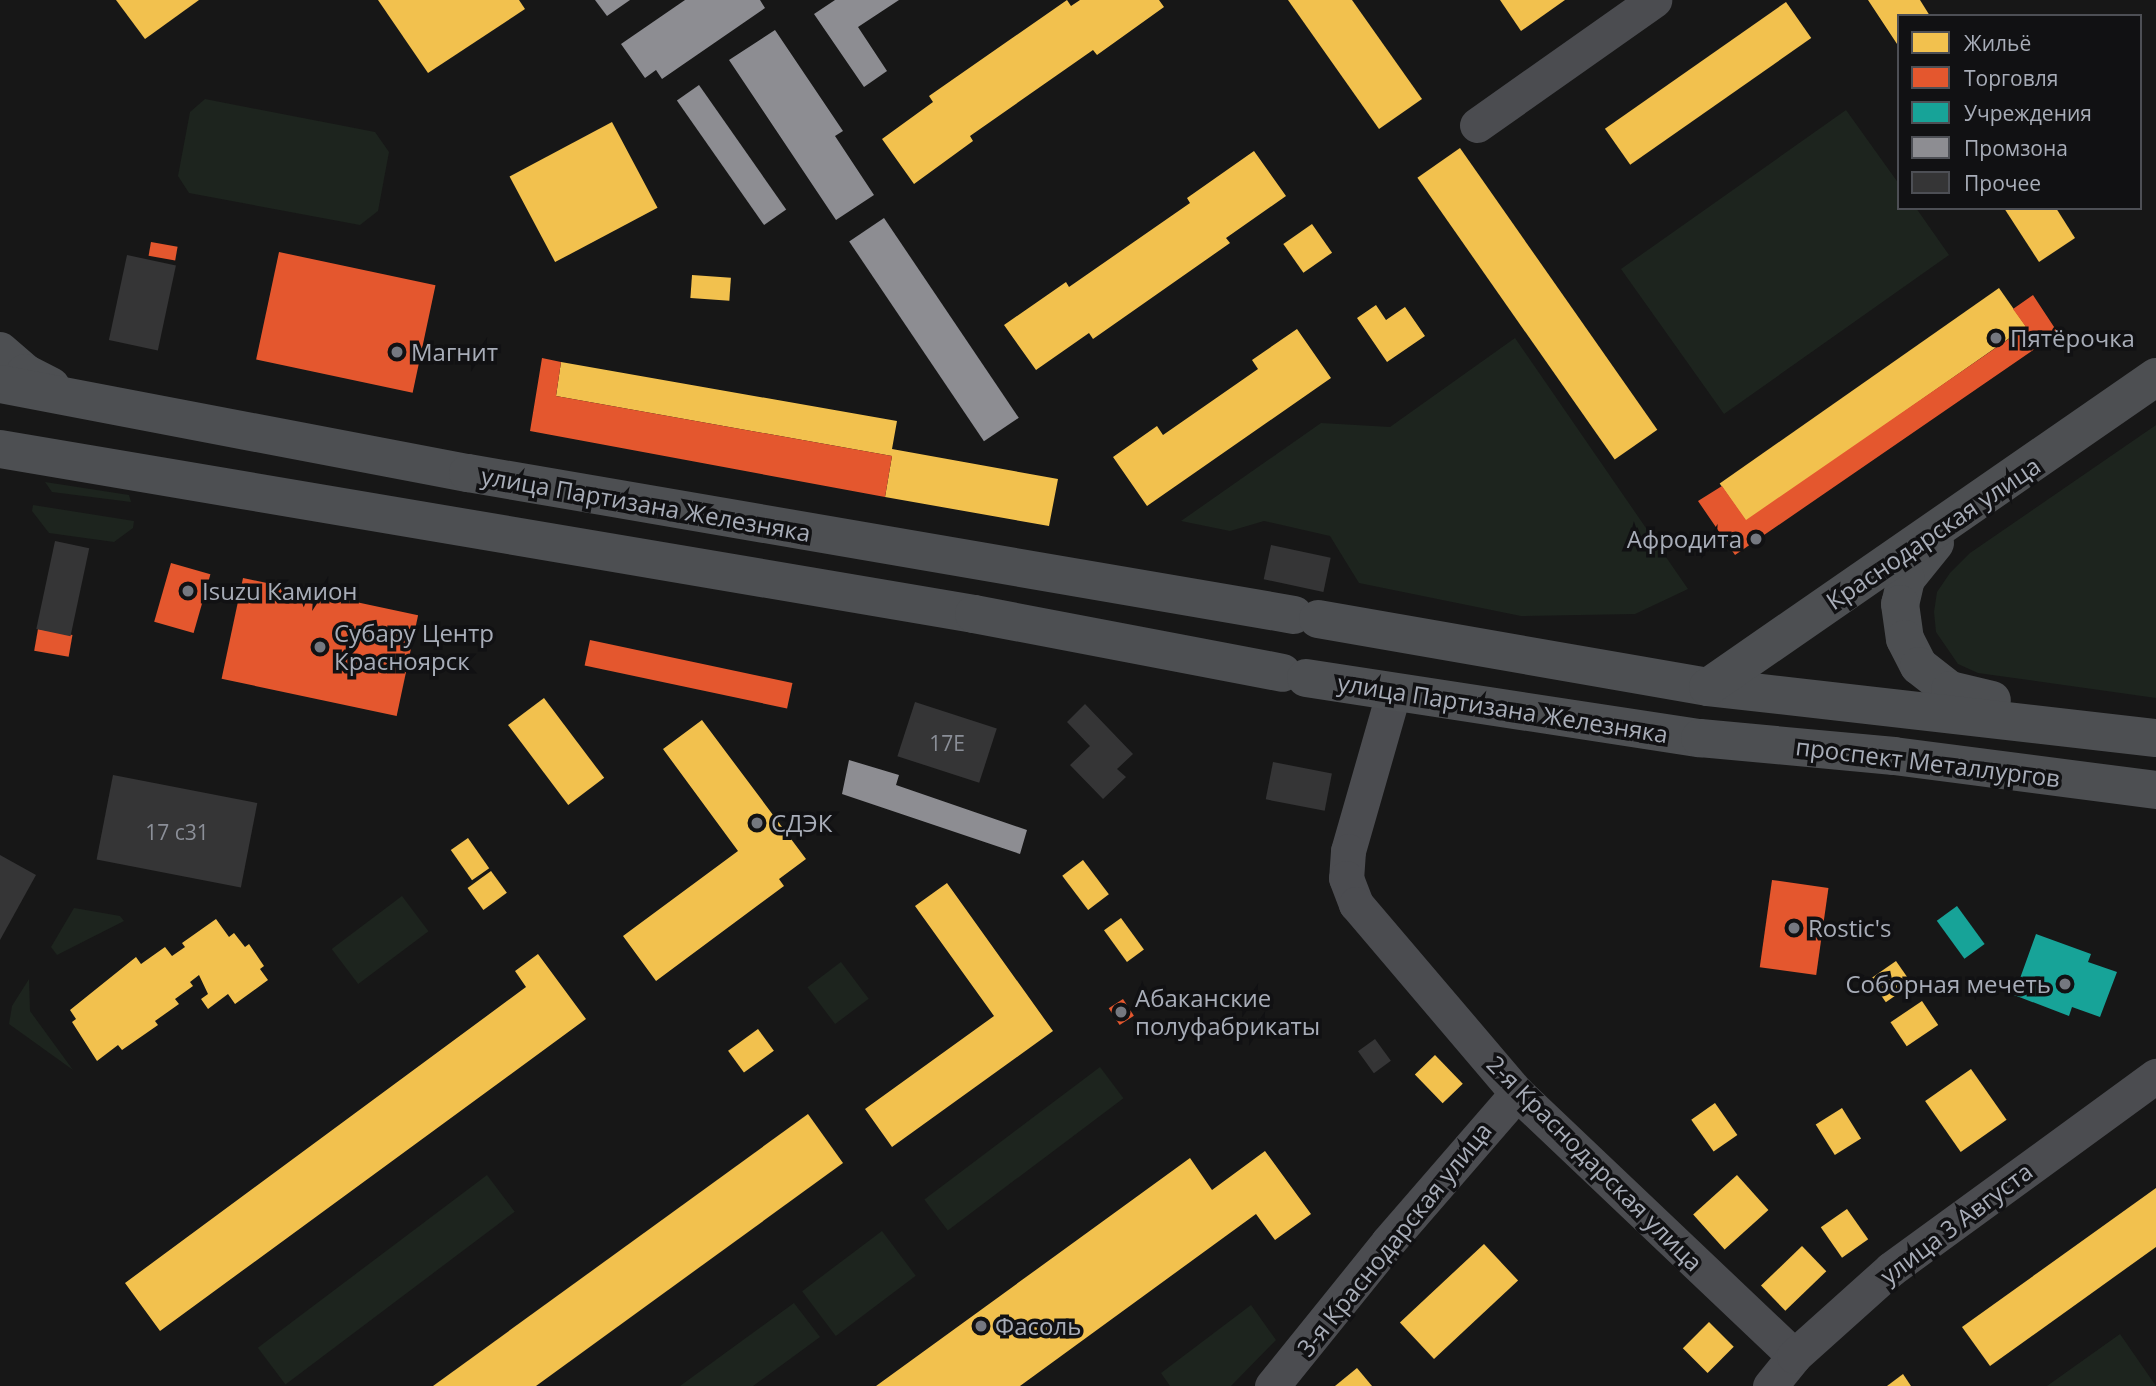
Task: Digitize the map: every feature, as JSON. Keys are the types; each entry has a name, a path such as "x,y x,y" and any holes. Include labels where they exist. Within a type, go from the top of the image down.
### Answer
{"main road":[{"path":"0,351 25,373 78,399"},
{"name":"Краснодарская улица","path":"1709,687 1949,524 2156,377"},
{"name":"улица Партизана Железняка","path":"0,384 481,476 1709,687"},
{"name":"улица Партизана Железняка","path":"0,449 960,612 1393,694 1700,738"},
{"path":"1949,524 1906,579 1900,604 1905,639 1919,666 1950,690 2113,731"},
{"path":"1700,738 1709,687"},
{"name":"проспект Металлургов","path":"1709,687 2156,738"},
{"name":"проспект Металлургов","path":"1700,738 1894,756 2156,790"}],"street":[{"path":"1477,125 1654,0"},
{"name":"2-я Краснодарская улица","path":"1393,694 1348,851 1346,878 1356,904 1517,1093 1794,1356"},
{"name":"улица 3 Августа","path":"1770,1386 1794,1356 1891,1269 2156,1076"},
{"name":"3-я Краснодарская улица","path":"1272,1386 1388,1242 1517,1093"}],"shaded area":[{"path":"205,99 375,132 389,152 378,211 360,225 189,193 178,176 190,112"},
{"path":"1846,110 1897,181 1897,210 1917,210 1949,255 1724,414 1621,269"},
{"path":"1515,338 1688,589 1635,614 1521,616 1359,583 1330,536 1264,521 1230,531 1181,521 1321,423 1390,427"},
{"path":"2156,425 2156,698 1978,673 1958,664 1936,632 1934,612 1937,592 1950,573 1970,553"},
{"path":"45,482 129,495 131,502 52,492"},
{"path":"33,505 134,521 133,528 114,542 49,533 32,511"},
{"path":"402,896 428,931 358,984 332,949"},
{"path":"74,908 120,916 124,921 57,955 51,947"},
{"path":"841,962 869,999 835,1024 807,987"},
{"path":"29,979 30,1011 73,1070 9,1024 12,1006"},
{"path":"1100,1067 1123,1098 948,1231 924,1199"},
{"path":"487,1175 515,1212 285,1384 258,1348"},
{"path":"882,1231 916,1276 836,1336 802,1291"},
{"path":"794,1303 820,1337 753,1386 680,1386"},
{"path":"1251,1305 1276,1340 1231,1386 1170,1386 1161,1373"},
{"path":"2120,1334 2156,1386 2047,1386"}],"building: Жильё":[{"path":"116,0 199,0 145,39"},
{"path":"378,0 519,0 525,9 428,73"},
{"path":"1067,0 1071,6 1080,0 1159,0 1164,7 1097,55 1093,50 970,136 973,141 914,184 882,139 933,102 929,96"},
{"path":"1288,0 1352,0 1422,99 1379,129"},
{"path":"1500,0 1565,0 1521,31"},
{"path":"1868,0 1920,0 1929,14 1897,14 1897,44"},
{"path":"1786,2 1811,38 1630,165 1605,129"},
{"path":"612,122 658,208 555,262 510,176"},
{"path":"1460,148 1657,430 1615,460 1417,178"},
{"path":"1254,151 1286,196 1226,238 1230,243 1093,339 1089,333 1036,370 1004,325 1066,282 1069,287 1190,203 1187,198"},
{"path":"2005,210 2057,210 2075,238 2039,262"},
{"path":"1312,224 1332,253 1303,273 1283,244"},
{"path":"692,275 731,278 729,301 690,298"},
{"path":"1999,288 2026,327 1747,522 1720,484"},
{"path":"1376,305 1386,320 1405,307 1425,336 1387,362 1357,318"},
{"path":"1297,329 1331,378 1147,506 1113,457 1157,426 1163,435 1258,369 1252,360"},
{"path":"561,362 897,421 892,449 1058,479 1049,526 885,497 892,456 556,396"},
{"path":"544,698 604,778 568,805 508,725"},
{"path":"702,720 806,859 779,879 784,886 656,981 623,936 738,851 663,749"},
{"path":"468,838 489,868 472,880 451,850"},
{"path":"1083,860 1109,894 1088,910 1062,876"},
{"path":"491,871 507,893 483,910 468,888"},
{"path":"947,883 1053,1031 892,1147 865,1109 994,1016 915,906"},
{"path":"1121,918 1144,950 1127,962 1104,930"},
{"path":"216,919 229,937 234,933 245,947 249,944 264,966 260,969 268,980 235,1004 228,994 208,1009 201,999 208,994 199,975 190,982 193,986 175,999 179,1004 155,1021 158,1025 122,1050 118,1045 97,1061 72,1022 76,1019 70,1010 136,957 141,964 165,947 172,956 185,947 182,943"},
{"path":"538,954 586,1019 160,1331 125,1283 526,987 515,971"},
{"path":"1896,961 1912,984 1886,1002 1870,979"},
{"path":"1922,1001 1938,1025 1907,1046 1890,1022"},
{"path":"758,1029 774,1051 744,1073 728,1051"},
{"path":"1435,1055 1463,1084 1443,1103 1415,1074"},
{"path":"1971,1069 2007,1120 1961,1152 1925,1101"},
{"path":"1715,1103 1737,1135 1714,1152 1691,1120"},
{"path":"1842,1108 1861,1139 1835,1155 1816,1124"},
{"path":"808,1114 843,1163 536,1386 433,1386"},
{"path":"1265,1151 1311,1214 1275,1240 1256,1214 1020,1386 876,1386 1190,1158 1212,1190"},
{"path":"1737,1175 1768,1210 1725,1249 1693,1214"},
{"path":"2156,1188 2156,1247 1990,1366 1962,1327"},
{"path":"1847,1209 1868,1239 1842,1258 1821,1227"},
{"path":"1484,1244 1518,1281 1434,1359 1400,1322"},
{"path":"1802,1246 1826,1271 1785,1311 1761,1286"},
{"path":"1709,1322 1734,1347 1708,1373 1683,1348"},
{"path":"1357,1368 1372,1386 1335,1386"},
{"path":"1903,1374 1911,1386 1887,1386"}],"building: Торговля":[{"path":"151,242 178,247 175,260 149,256"},
{"path":"279,252 436,285 413,393 256,360"},
{"path":"2033,295 2058,333 1735,555 1698,501 1722,486 1746,520 2026,327 2013,309"},
{"path":"542,358 561,362 556,396 892,456 885,497 530,431"},
{"path":"171,563 210,574 194,633 154,622"},
{"name":"Субару Центр Красноярск","path":"243,578 418,615 397,716 222,679"},
{"path":"38,629 72,635 69,657 34,651"},
{"path":"590,640 792,683 787,708 585,665"},
{"name":"Rostic's","path":"1772,880 1828,888 1816,975 1760,967"},
{"name":"Абаканские полуфабрикаты","path":"1123,999 1134,1016 1120,1025 1109,1008"}],"building: Учреждения":[{"path":"1957,906 1985,944 1964,959 1937,921"},
{"name":"Соборная мечеть","path":"2036,934 2091,954 2088,962 2117,972 2100,1017 2072,1007 2069,1016 2014,995"}],"building: Промзона":[{"path":"595,0 630,0 607,16"},
{"path":"685,0 760,0 765,8 662,79 656,70 645,78 621,44"},
{"path":"835,0 899,0 858,27 887,71 864,87 814,14"},
{"path":"775,30 843,131 835,136 874,195 836,220 729,60"},
{"path":"699,85 786,210 764,225 677,100"},
{"path":"884,218 1019,418 984,441 849,241"},
{"path":"849,760 899,775 896,785 1027,830 1020,854 842,794"}],"building: Прочее":[{"path":"127,255 176,265 158,350 109,340"},
{"path":"55,541 89,548 71,636 36,629"},
{"path":"1271,545 1331,558 1323,592 1264,579"},
{"path":"915,702 997,729 979,783 897,756"},
{"path":"1085,704 1133,754 1117,769 1126,777 1103,799 1070,765 1090,746 1067,722"},
{"path":"1273,762 1332,773 1325,811 1266,799"},
{"path":"113,775 257,803 241,887 97,859"},
{"path":"0,855 36,875 0,940"},
{"path":"1375,1039 1391,1061 1374,1073 1358,1051"}],"place":[{"name":"Пятёрочка","path":"1996,338"},
{"name":"Магнит","path":"397,352"},
{"name":"Афродита","path":"1756,539"},
{"name":"Isuzu Камион","path":"188,591"},
{"name":"Субару Центр Красноярск","path":"320,647"},
{"name":"СДЭК","path":"757,823"},
{"name":"Rostic's","path":"1794,928"},
{"name":"Соборная мечеть","path":"2065,984"},
{"name":"Абаканские полуфабрикаты","path":"1121,1012"},
{"name":"Фасоль","path":"981,1326"}]}
